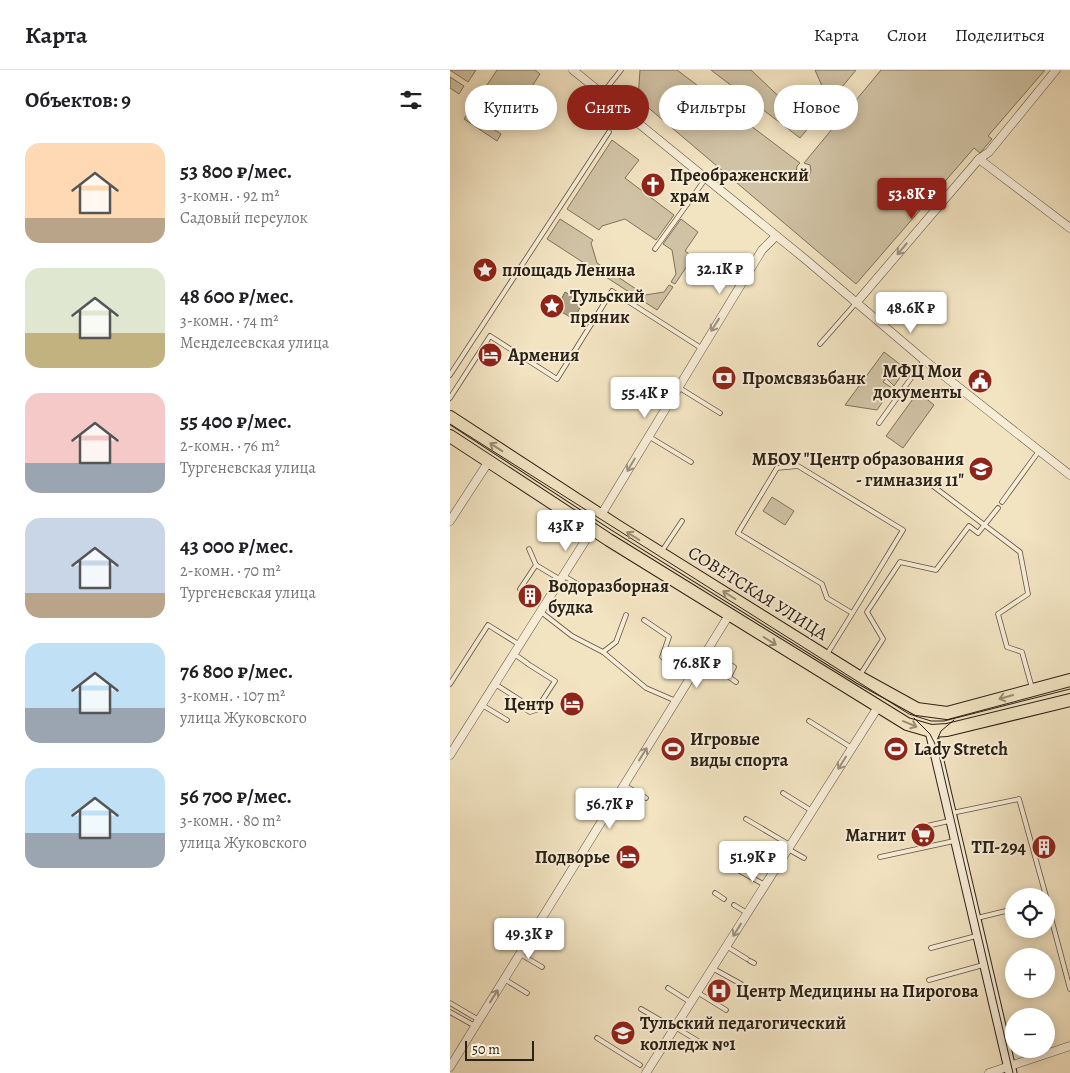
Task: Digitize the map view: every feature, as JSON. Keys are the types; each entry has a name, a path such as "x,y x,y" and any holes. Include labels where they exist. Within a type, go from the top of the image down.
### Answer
{"main road":[{"name":"СОВЕТСКАЯ УЛИЦА","path":"450,417 661,553 859,677 917,710 931,712 956,710 1070,680"},
{"name":"СОВЕТСКАЯ УЛИЦА","path":"450,436 592,530 907,724 930,731 947,730 1070,700"},
{"path":"592,530 601,515"},
{"path":"931,712 930,731 1010,1070"}],"street":[{"path":"573,70 591,85"},
{"path":"856,302 979,158 988,152 1056,70"},
{"path":"647,130 924,360 1039,451 1069,472"},
{"path":"979,158 1070,228"},
{"path":"601,515 762,250 776,236"},
{"path":"450,521 452,512 488,461"},
{"path":"450,755 592,530"},
{"path":"450,1067 729,615"},
{"path":"647,1073 878,706"},
{"path":"990,1073 1010,1070 1070,1046"}],"lane":[{"path":"609,85 621,70"},
{"path":"450,375 609,132"},
{"path":"655,249 706,178"},
{"path":"450,398 490,336 557,379 612,291 674,333 701,348"},
{"path":"820,344 856,302"},
{"path":"880,423 924,360"},
{"path":"678,387 720,413"},
{"path":"648,436 691,462"},
{"path":"1002,502 1039,451"},
{"path":"826,656 903,530 798,466 777,468 738,533 822,584 828,598 852,613"},
{"path":"933,486 1020,552 1028,594 998,614 1007,647 1022,652 1033,690"},
{"path":"859,677 883,639 867,612 900,562 936,570 969,526 978,533 998,508"},
{"path":"661,553 682,521"},
{"path":"529,549 536,565 586,589"},
{"path":"520,589 536,565"},
{"path":"541,612 572,636 602,652 646,688 676,701"},
{"path":"602,652 616,642 626,615"},
{"path":"644,620 669,637 662,657 692,676"},
{"path":"450,684 488,625 520,645"},
{"path":"707,651 734,667 728,677 736,682"},
{"path":"495,684 520,700 517,704 530,712 536,710 555,681 514,654"},
{"path":"482,705 507,720"},
{"path":"810,721 852,748"},
{"path":"624,785 646,798"},
{"path":"783,793 812,811"},
{"path":"918,828 1019,798 1043,888"},
{"path":"746,819 804,858"},
{"path":"880,857 956,841"},
{"path":"729,865 765,885"},
{"path":"715,893 724,899"},
{"path":"734,905 747,913"},
{"path":"974,918 1005,911"},
{"path":"1055,932 1070,988"},
{"path":"931,948 978,936"},
{"path":"726,946 750,961"},
{"path":"520,954 542,967"},
{"path":"929,980 985,964"},
{"path":"712,968 741,984"},
{"path":"504,979 528,993"},
{"path":"668,988 690,1002"},
{"path":"697,992 726,1010"},
{"path":"450,1003 477,1023"},
{"path":"641,1009 703,1044"},
{"path":"450,1012 477,1023"},
{"path":"597,1038 640,1065"}],"shaded area":[{"path":"450,70 476,70 468,82"},
{"path":"497,70 535,70 540,74 533,85 487,85"},
{"path":"640,70 677,70 697,85 659,85 659,117 649,108 649,85 639,85"},
{"path":"711,70 751,70 774,92 774,118 764,110 764,85 731,85"},
{"path":"815,70 856,70 844,85 822,85"},
{"path":"881,70 1045,70 988,136 992,139 980,153 974,148 856,284 675,130 756,130 800,163 797,166 796,172 799,177 804,178 809,176 811,171 810,165 804,163 831,130 858,130 858,98"},
{"path":"450,77 464,86 459,94 450,88"},
{"path":"480,130 495,130 501,134 497,141"},
{"path":"790,130 807,130 800,138"},
{"path":"612,140 639,160 625,178 674,215 656,240 625,219 602,226 599,230 567,209"},
{"path":"560,219 593,240 591,243 597,263 645,295 664,292 669,285 673,287 657,310 547,239"},
{"path":"681,219 698,232 685,251 693,257 675,284 671,282 676,274 672,250 663,244"},
{"path":"565,292 583,302 574,319 556,309"},
{"path":"884,352 906,369 894,386 886,378 883,382 892,388 877,410 845,405"},
{"path":"918,392 934,405 903,448 886,436"},
{"path":"772,497 794,511 785,525 763,511"}],"tram line":[{"path":"450,424 909,714 931,721 944,721 1070,689"},
{"path":"914,718 930,734 938,750 1013,1073"},
{"path":"934,747 941,731 954,720"}],"place":[{"name":"Преображенский храм","path":"653,185"},
{"name":"площадь Ленина","path":"485,270"},
{"name":"Тульский пряник","path":"552,306"},
{"name":"Армения","path":"490,355"},
{"name":"Промсвязьбанк","path":"724,378"},
{"name":"МФЦ Мои документы","path":"980,381"},
{"name":"МБОУ \"Центр образования - гимназия 11\"","path":"981,469"},
{"name":"Водоразборная будка","path":"530,596"},
{"name":"Центр","path":"572,704"},
{"name":"Игровые виды спорта","path":"673,749"},
{"name":"Lady Stretch","path":"896,749"},
{"name":"Магнит","path":"923,835"},
{"name":"ТП-294","path":"1044,847"},
{"name":"Подворье","path":"628,857"},
{"name":"Центр Медицины на Пирогова","path":"719,991"},
{"name":"Тульский педагогический колледж №1","path":"623,1033"}]}
